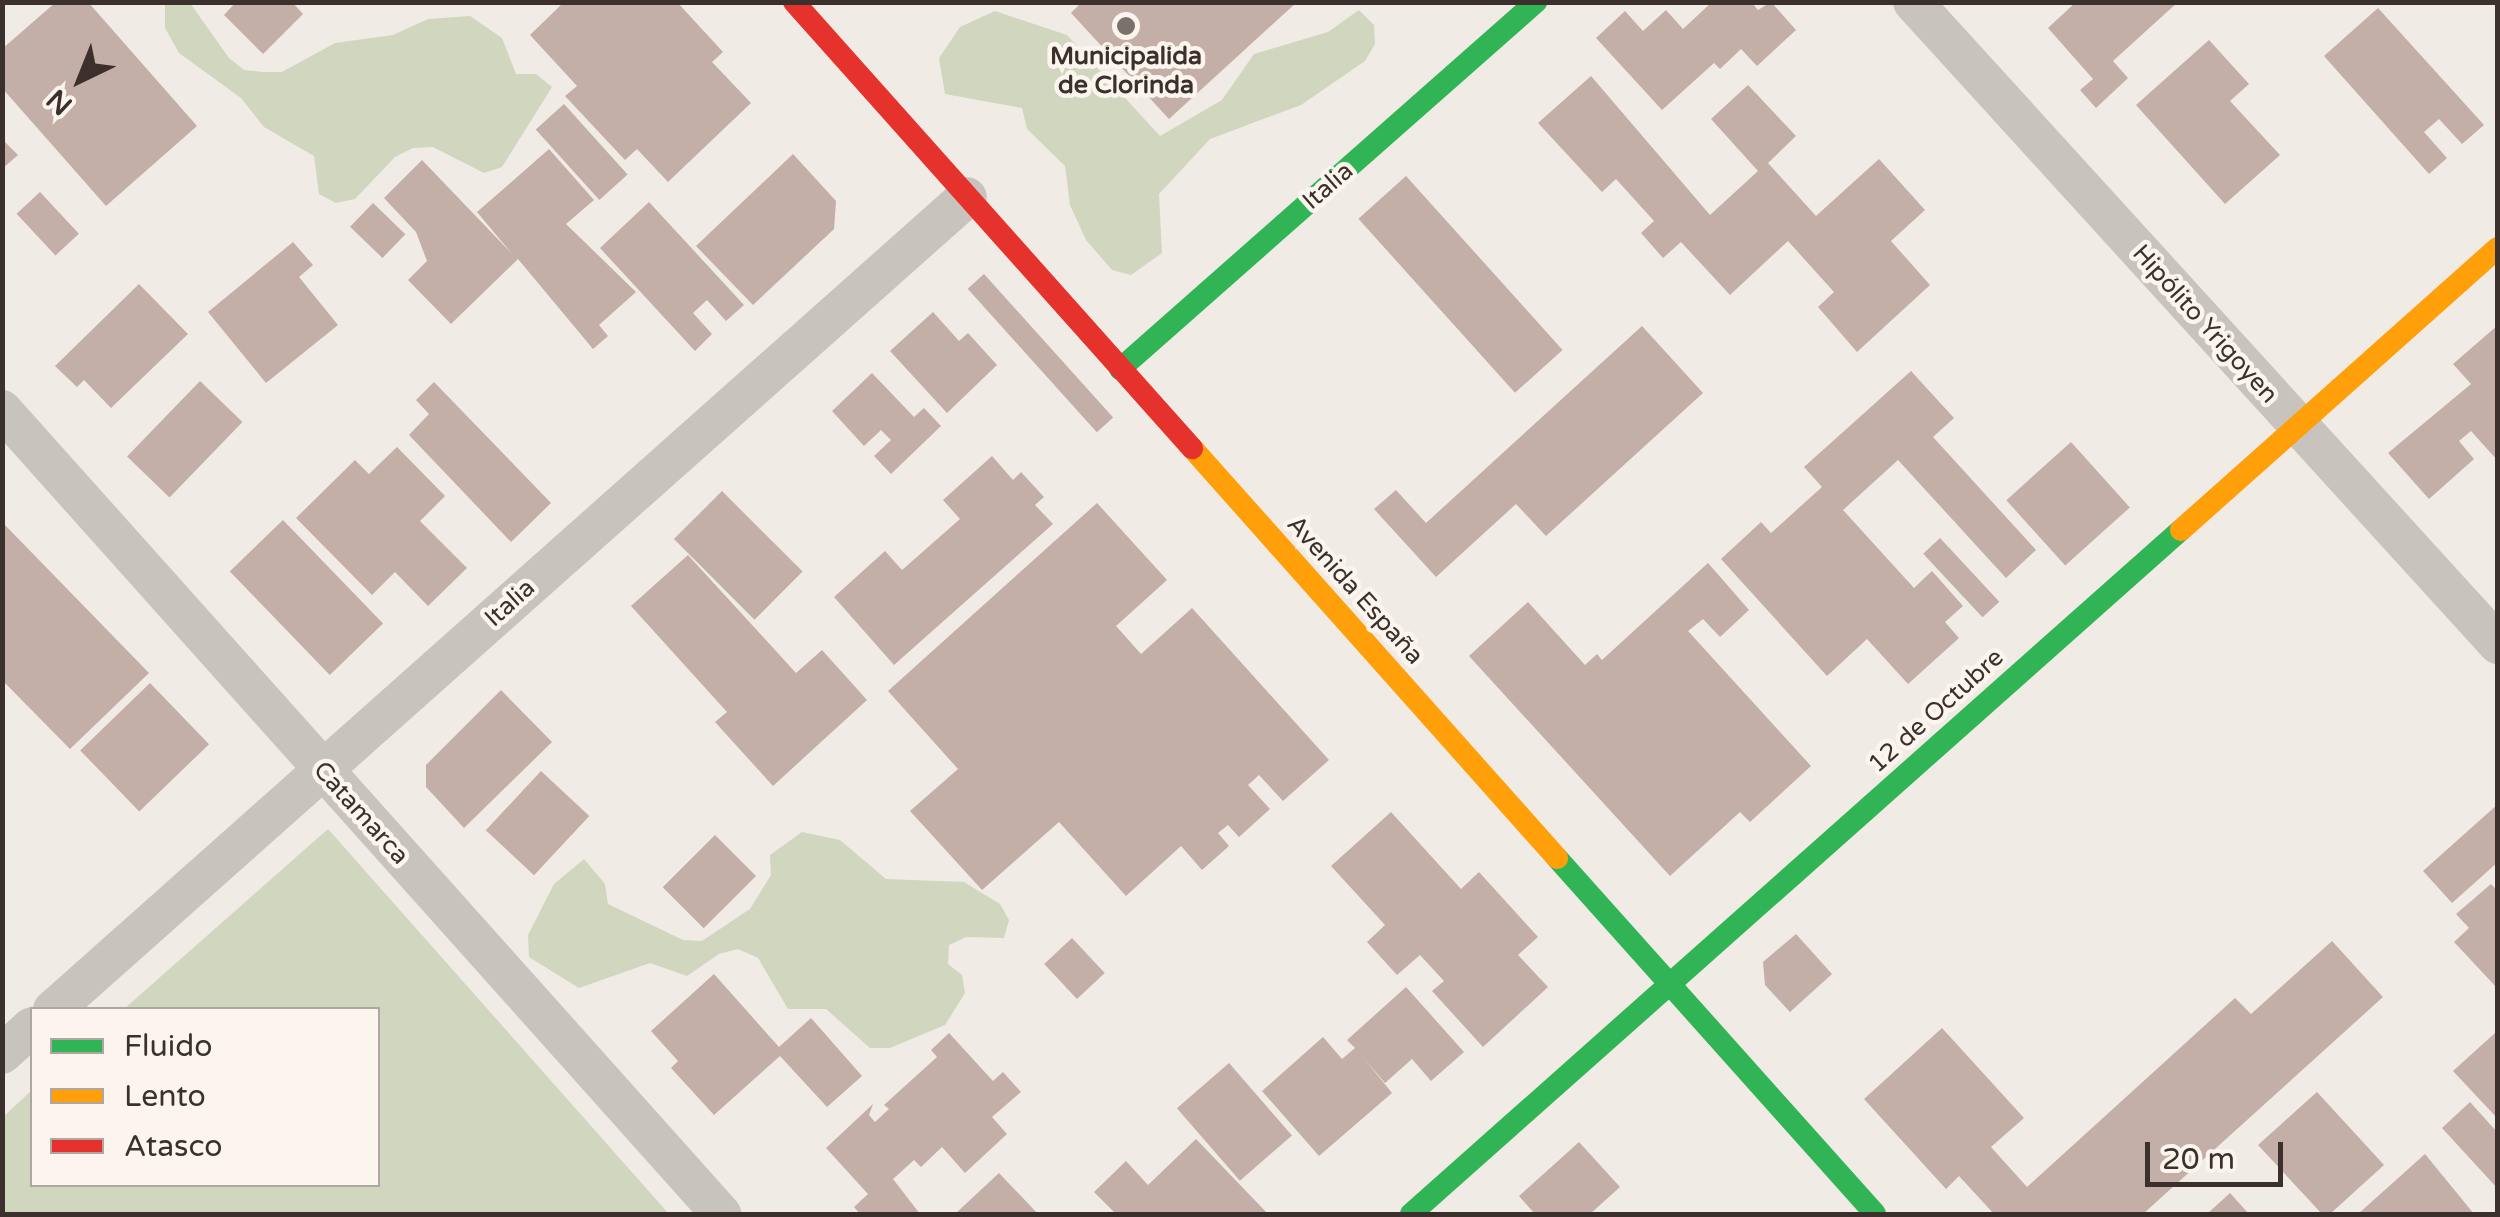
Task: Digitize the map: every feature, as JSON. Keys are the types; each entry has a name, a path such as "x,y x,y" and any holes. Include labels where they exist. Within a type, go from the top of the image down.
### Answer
{"street":[{"name":"Avenida España","path":"794,2 1875,1214"},
{"name":"Italia","path":"1120,369 1536,2"},
{"name":"Hipólito Yrigoyen","path":"1913,2 2498,644"},
{"name":"Italia","path":"55,1007 967,197"},
{"name":"12 de Octubre","path":"1411,1214 2498,248"},
{"name":"Catamarca","path":"2,410 721,1214"},
{"path":"2,1054 30,1030"}],"green space":[{"path":"165,3 190,3 229,58 244,70 263,72 282,72 335,43 393,35 428,19 470,16 502,38 516,74 536,74 552,87 502,167 484,173 433,147 413,148 395,157 355,199 336,203 319,194 314,156 264,127 241,98 179,53 165,28"},
{"path":"1359,10 1374,25 1375,44 1365,61 1301,105 1210,139 1159,194 1162,253 1131,275 1112,270 1086,240 1070,205 1065,166 1027,129 1022,108 945,94 939,58 960,27 995,11 1067,35 1160,136 1222,100 1254,54 1328,32"},
{"path":"328,829 669,1214 3,1214 3,1117 30,1092 30,1187 380,1187 380,1007 126,1007"},
{"path":"802,832 840,840 886,879 964,882 1000,904 1009,920 1004,938 966,937 949,945 948,964 962,975 965,993 945,1025 890,1048 870,1048 826,1009 788,1009 758,958 738,949 719,954 687,976 650,963 579,988 529,957 528,935 554,884 584,859 605,884 608,904 683,940 702,941 750,909 771,875 770,855"}],"building":[{"path":"56,2 88,2 197,126 106,206 2,88 2,49"},
{"path":"236,2 292,2 303,14 263,54 224,15"},
{"path":"564,2 677,2 723,52 712,62 751,103 668,182 637,149 625,160 565,96 577,86 530,35"},
{"path":"1082,2 1297,2 1169,119 1071,13"},
{"path":"1712,2 1751,2 1758,10 1771,2 1796,30 1757,66 1741,49 1720,69 1714,63 1662,110 1596,38 1625,11 1643,31 1666,10 1683,29"},
{"path":"2076,2 2178,2 2113,61 2128,78 2096,108 2080,90 2093,79 2048,28"},
{"path":"2378,8 2484,125 2462,144 2439,119 2424,132 2447,158 2429,174 2324,56"},
{"path":"2209,40 2249,84 2230,101 2280,155 2225,204 2136,105"},
{"path":"1591,76 1710,215 1758,171 1711,119 1748,85 1796,136 1768,163 1816,216 1879,159 1925,210 1891,241 1930,285 1857,352 1818,307 1834,292 1788,241 1730,295 1681,242 1663,258 1641,233 1654,221 1616,179 1602,192 1538,123"},
{"path":"564,104 628,175 599,200 536,129"},
{"path":"2,139 18,155 2,169"},
{"path":"549,149 594,200 566,224 636,292 599,325 608,336 593,349 518,259 451,324 408,280 427,261 416,232 384,198 422,160 513,255 477,212"},
{"path":"793,154 836,201 834,229 753,305 696,246"},
{"path":"1406,176 1563,350 1515,393 1358,219"},
{"path":"40,192 79,234 55,256 17,214"},
{"path":"649,202 744,305 726,321 707,300 693,313 712,334 695,351 600,248"},
{"path":"373,203 405,234 382,258 350,227"},
{"path":"293,242 313,265 299,277 338,325 266,383 208,312"},
{"path":"984,274 1113,417 1097,432 968,289"},
{"path":"139,284 188,334 111,408 84,380 77,387 55,366"},
{"path":"933,312 959,341 968,333 997,365 947,413 890,351"},
{"path":"2498,325 2498,461 2471,431 2459,441 2474,459 2429,499 2388,453 2471,384 2453,364"},
{"path":"1642,326 1703,393 1546,536 1516,504 1436,577 1374,509 1396,490 1426,523"},
{"path":"1911,371 1954,418 1933,437 2036,550 2006,578 1898,460 1843,510 1914,588 1932,571 1963,606 1945,622 1959,638 1908,684 1867,639 1827,676 1721,559 1761,522 1771,533 1822,487 1804,467"},
{"path":"872,373 914,417 924,408 941,426 891,474 874,456 891,440 881,430 864,446 832,411"},
{"path":"200,381 242,422 170,498 127,457"},
{"path":"434,382 551,503 511,542 409,435 429,414 416,400"},
{"path":"2071,442 2130,507 2065,566 2006,500"},
{"path":"397,447 445,496 420,521 467,568 428,606 395,572 372,595 296,518 355,460 369,474"},
{"path":"992,456 1013,480 1021,472 1044,497 1035,505 1053,524 894,665 834,597 885,551 902,570 960,519 943,500"},
{"path":"722,491 803,572 755,620 674,539"},
{"path":"1097,503 1167,580 1116,626 1141,654 1192,608 1329,760 1283,801 1259,775 1248,785 1270,809 1239,837 1228,825 1218,833 1229,846 1202,870 1181,846 1126,896 1059,822 982,890 910,811 958,769 888,691"},
{"path":"283,520 383,624 330,675 230,571"},
{"path":"2,522 149,673 70,749 2,680"},
{"path":"1940,538 1999,602 1983,617 1923,554"},
{"path":"688,555 796,673 822,650 867,700 773,786 715,722 727,712 631,606"},
{"path":"1708,563 1749,610 1720,637 1703,619 1688,631 1811,766 1750,822 1740,812 1670,876 1469,656 1528,602 1585,665 1597,654 1602,660"},
{"path":"150,683 209,744 139,812 80,750"},
{"path":"501,690 552,742 464,828 426,787 426,765"},
{"path":"541,771 589,816 534,875 486,830"},
{"path":"2498,804 2498,862 2452,903 2423,871"},
{"path":"1391,812 1461,889 1479,872 1538,937 1518,955 1548,987 1483,1047 1432,991 1444,981 1420,955 1397,975 1367,942 1385,925 1331,866"},
{"path":"715,835 756,876 704,928 663,887"},
{"path":"2491,884 2498,891 2498,989 2454,942 2469,928 2456,914"},
{"path":"1796,934 1832,974 1790,1012 1765,985 1763,962"},
{"path":"1072,938 1105,973 1077,999 1044,964"},
{"path":"2332,941 2383,997 2143,1214 1994,1214 1959,1176 1946,1189 1864,1099 1942,1028 2024,1118 1991,1147 2027,1187 2235,998 2251,1014"},
{"path":"714,974 779,1047 811,1018 862,1076 827,1107 780,1056 714,1115 671,1068 678,1061 651,1031"},
{"path":"1406,987 1464,1052 1431,1081 1412,1059 1385,1083 1362,1056 1392,1093 1319,1156 1262,1091 1323,1037 1342,1059 1355,1048 1347,1040"},
{"path":"949,1033 993,1081 1003,1072 1021,1092 992,1117 1007,1134 965,1173 942,1147 921,1167 914,1160 893,1179 920,1214 860,1214 854,1207 868,1194 826,1148 873,1104 869,1115 875,1122 889,1109 884,1105 937,1057 931,1050"},
{"path":"2495,1033 2498,1035 2498,1119 2453,1071"},
{"path":"1229,1063 1292,1135 1240,1181 1177,1108"},
{"path":"2317,1092 2384,1165 2330,1214 2322,1214 2258,1145"},
{"path":"2470,1102 2498,1133 2498,1189 2442,1128"},
{"path":"1196,1139 1268,1214 1116,1214 1094,1192 1126,1161 1148,1185"},
{"path":"1579,1142 1620,1187 1590,1214 1535,1214 1519,1196"},
{"path":"2425,1154 2474,1214 2358,1214"},
{"path":"999,1173 1038,1214 955,1214"},
{"path":"2230,1193 2249,1214 2207,1214"}],"traffic: fast":[{"path":"1120,369 1536,2"},
{"path":"1411,1214 2181,530"},
{"path":"1557,858 1875,1214"}],"traffic: slow":[{"path":"2181,530 2498,248"},
{"path":"1192,448 1557,858"}],"traffic: jam":[{"path":"794,2 1192,448"}],"place":[{"name":"Municipalida de Clorinda","path":"1126,26"}]}
